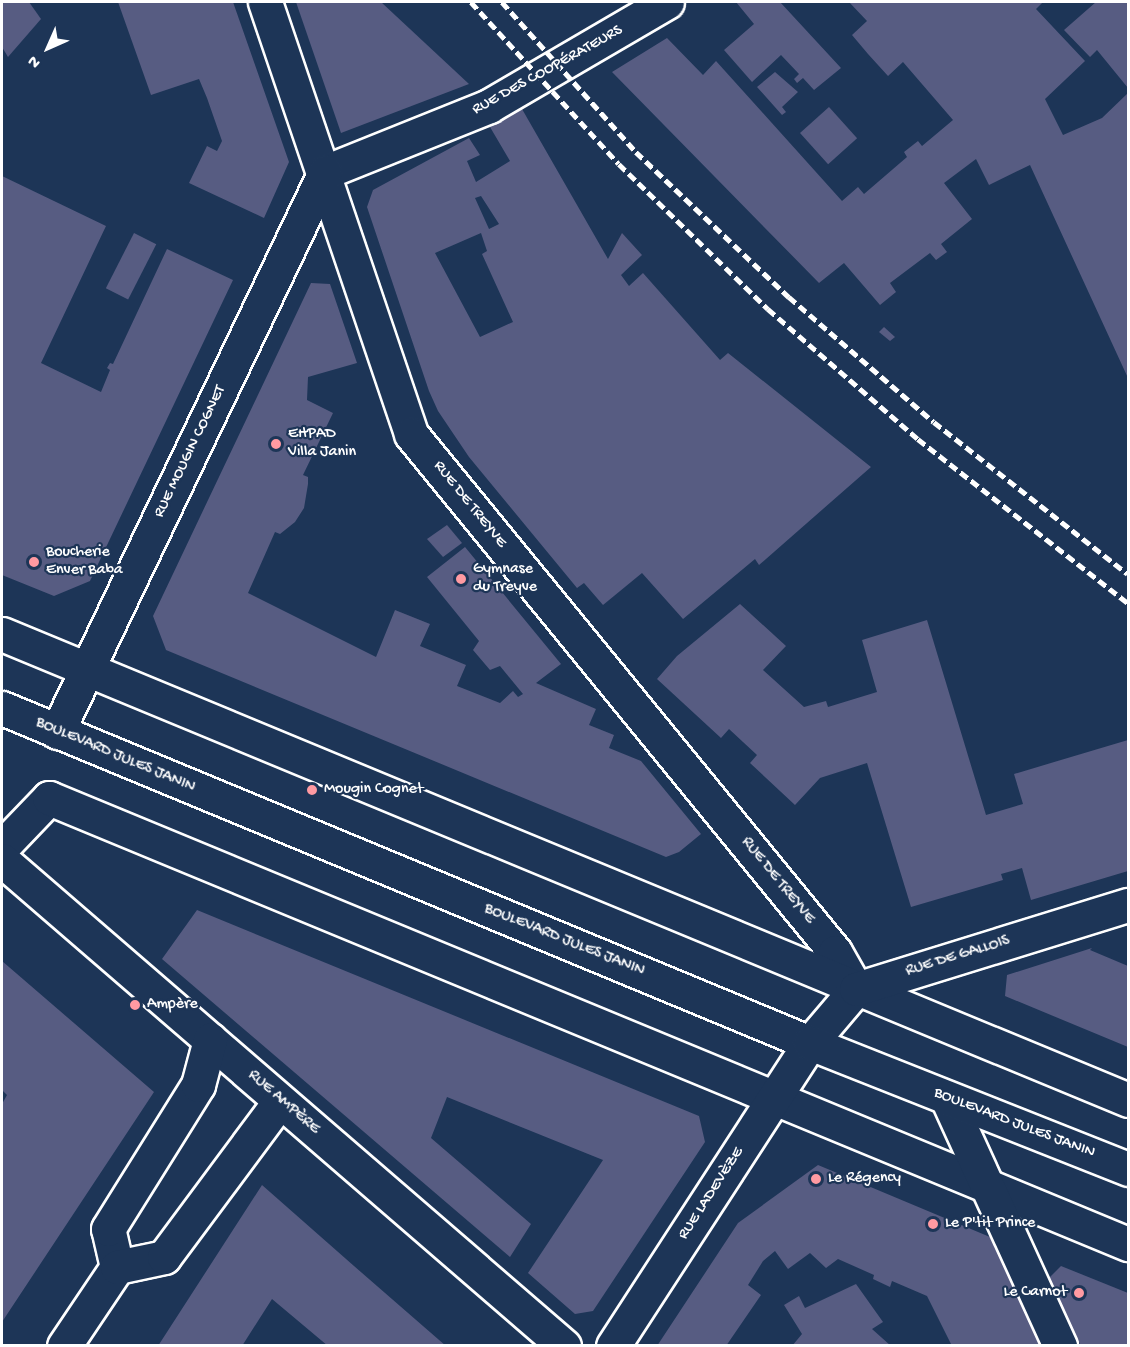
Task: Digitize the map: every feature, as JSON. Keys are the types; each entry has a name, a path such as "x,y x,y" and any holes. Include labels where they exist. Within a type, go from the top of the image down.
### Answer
{"street":[{"name":"RUE DE TREYVE","path":"265,2 325,172 411,434 835,951 856,989"},
{"name":"RUE DES COOPÉRATEURS","path":"325,172 489,106 667,2"},
{"name":"RUE MOUGIN COGNET","path":"57,732 325,172"},
{"path":"2,634 1128,1100"},
{"name":"BOULEVARD JULES JANIN","path":"2,708 810,1043 1128,1169"},
{"path":"2,847 49,798 774,1100 1128,1244"},
{"name":"RUE AMPÈRE","path":"2,860 564,1346"},
{"name":"RUE DE GALLOIS","path":"856,989 1128,905"},
{"path":"810,1043 856,989"},
{"path":"117,1267 108,1229 198,1085 210,1040"},
{"name":"RUE LADEVÈZE","path":"613,1346 810,1043"},
{"path":"947,1098 1060,1346"},
{"path":"64,1346 117,1267 164,1257 280,1101"}],"building":[{"path":"2,2 29,2 41,19 8,57 2,47"},
{"path":"118,2 233,2 289,162 264,218 189,183 207,146 217,151 222,141 207,98 199,79 151,95"},
{"path":"296,2 381,2 469,84 341,133"},
{"path":"736,2 780,2 841,68 814,90 803,78 797,83 794,79 799,74 781,55 752,82 724,50 754,24"},
{"path":"849,2 1043,2 1036,9 1085,61 1045,99 1063,135 1102,118 1128,93 1128,378 1030,165 989,185 976,159 944,183 972,219 941,244 947,252 936,260 930,253 890,283 896,292 880,305 844,263 819,283 612,72 667,38 703,75 716,61 842,201 858,187 864,194 907,157 904,152 918,141 922,146 953,120 903,62 888,76 868,54 852,35 867,21"},
{"path":"1096,2 1128,2 1128,88 1097,50 1090,57 1064,30"},
{"path":"775,72 798,92 782,107 786,112 782,115 757,87"},
{"path":"829,107 857,138 828,164 800,133"},
{"path":"522,109 608,259 622,233 642,255 621,275 629,286 643,273 720,360 728,353 871,467 759,565 755,559 683,619 642,573 603,605 584,583 577,588 469,457 438,411 429,391 367,207 373,190 469,138 480,155 467,161 476,182 510,161 490,127","holes":["481,196 499,224 489,229 475,198","481,233 487,251 482,254 513,322 480,337 435,253"]},
{"path":"2,176 106,226 41,363 101,392 110,370 107,368 110,363 113,364 167,249 233,280 90,581 54,596 2,575"},
{"path":"134,233 156,244 128,300 106,288"},
{"path":"311,283 330,284 357,363 308,377 307,400 333,413 303,475 308,477 304,508 295,522 280,534 275,532 248,593 376,657 395,610 430,624 420,646 466,665 457,686 500,703 513,691 518,697 523,694 500,666 490,670 473,650 479,641 427,577 465,547 561,664 536,683 596,709 589,725 614,735 609,748 641,761 701,834 679,852 666,857 166,650 153,616"},
{"path":"884,327 895,337 890,341 879,332"},
{"path":"447,525 462,543 443,557 427,539"},
{"path":"740,604 786,646 763,670 804,707 826,701 828,707 877,692 862,640 927,620 986,815 1023,804 1014,774 1128,740 1128,871 1031,900 1022,868 1001,874 1003,880 911,907 867,763 820,778 795,805 750,763 757,755 729,729 721,738 657,679 677,656"},
{"path":"197,910 699,1116 705,1142 593,1311 575,1314 528,1273 603,1160 447,1097 431,1138 531,1224 510,1257 162,959"},
{"path":"1092,948 1090,950 1128,966 1128,1047 1005,996 1007,975"},
{"path":"2,961 154,1092 2,1322 2,1104 7,1095 2,1090"},
{"path":"818,1165 990,1237 1042,1346 952,1346 927,1296 892,1281 890,1287 873,1279 874,1275 838,1259 826,1268 810,1253 788,1269 775,1251 763,1261 748,1285 761,1295 726,1346 657,1346 738,1223"},
{"path":"262,1185 446,1346 328,1346 272,1299 242,1346 158,1346"},
{"path":"1061,1266 1128,1293 1128,1346 1081,1346 1048,1279"},
{"path":"856,1284 883,1322 872,1329 891,1346 792,1346 802,1334 784,1305 799,1296 805,1308"}],"railway":[{"path":"471,2 619,164 768,309 918,439 1128,603"},
{"path":"502,2 636,152 789,297 934,422 1128,574"}],"place":[{"name":"EHPAD Villa Janin","path":"276,444"},
{"name":"Boucherie Enver Baba","path":"34,562"},
{"name":"Gymnase du Treyve","path":"461,579"},
{"name":"Mougin Cognet","path":"312,790"},
{"name":"Ampère","path":"135,1005"},
{"name":"Le Régency","path":"816,1179"},
{"name":"Le P'tit Prince","path":"933,1224"},
{"name":"Le Carnot","path":"1079,1293"}]}
